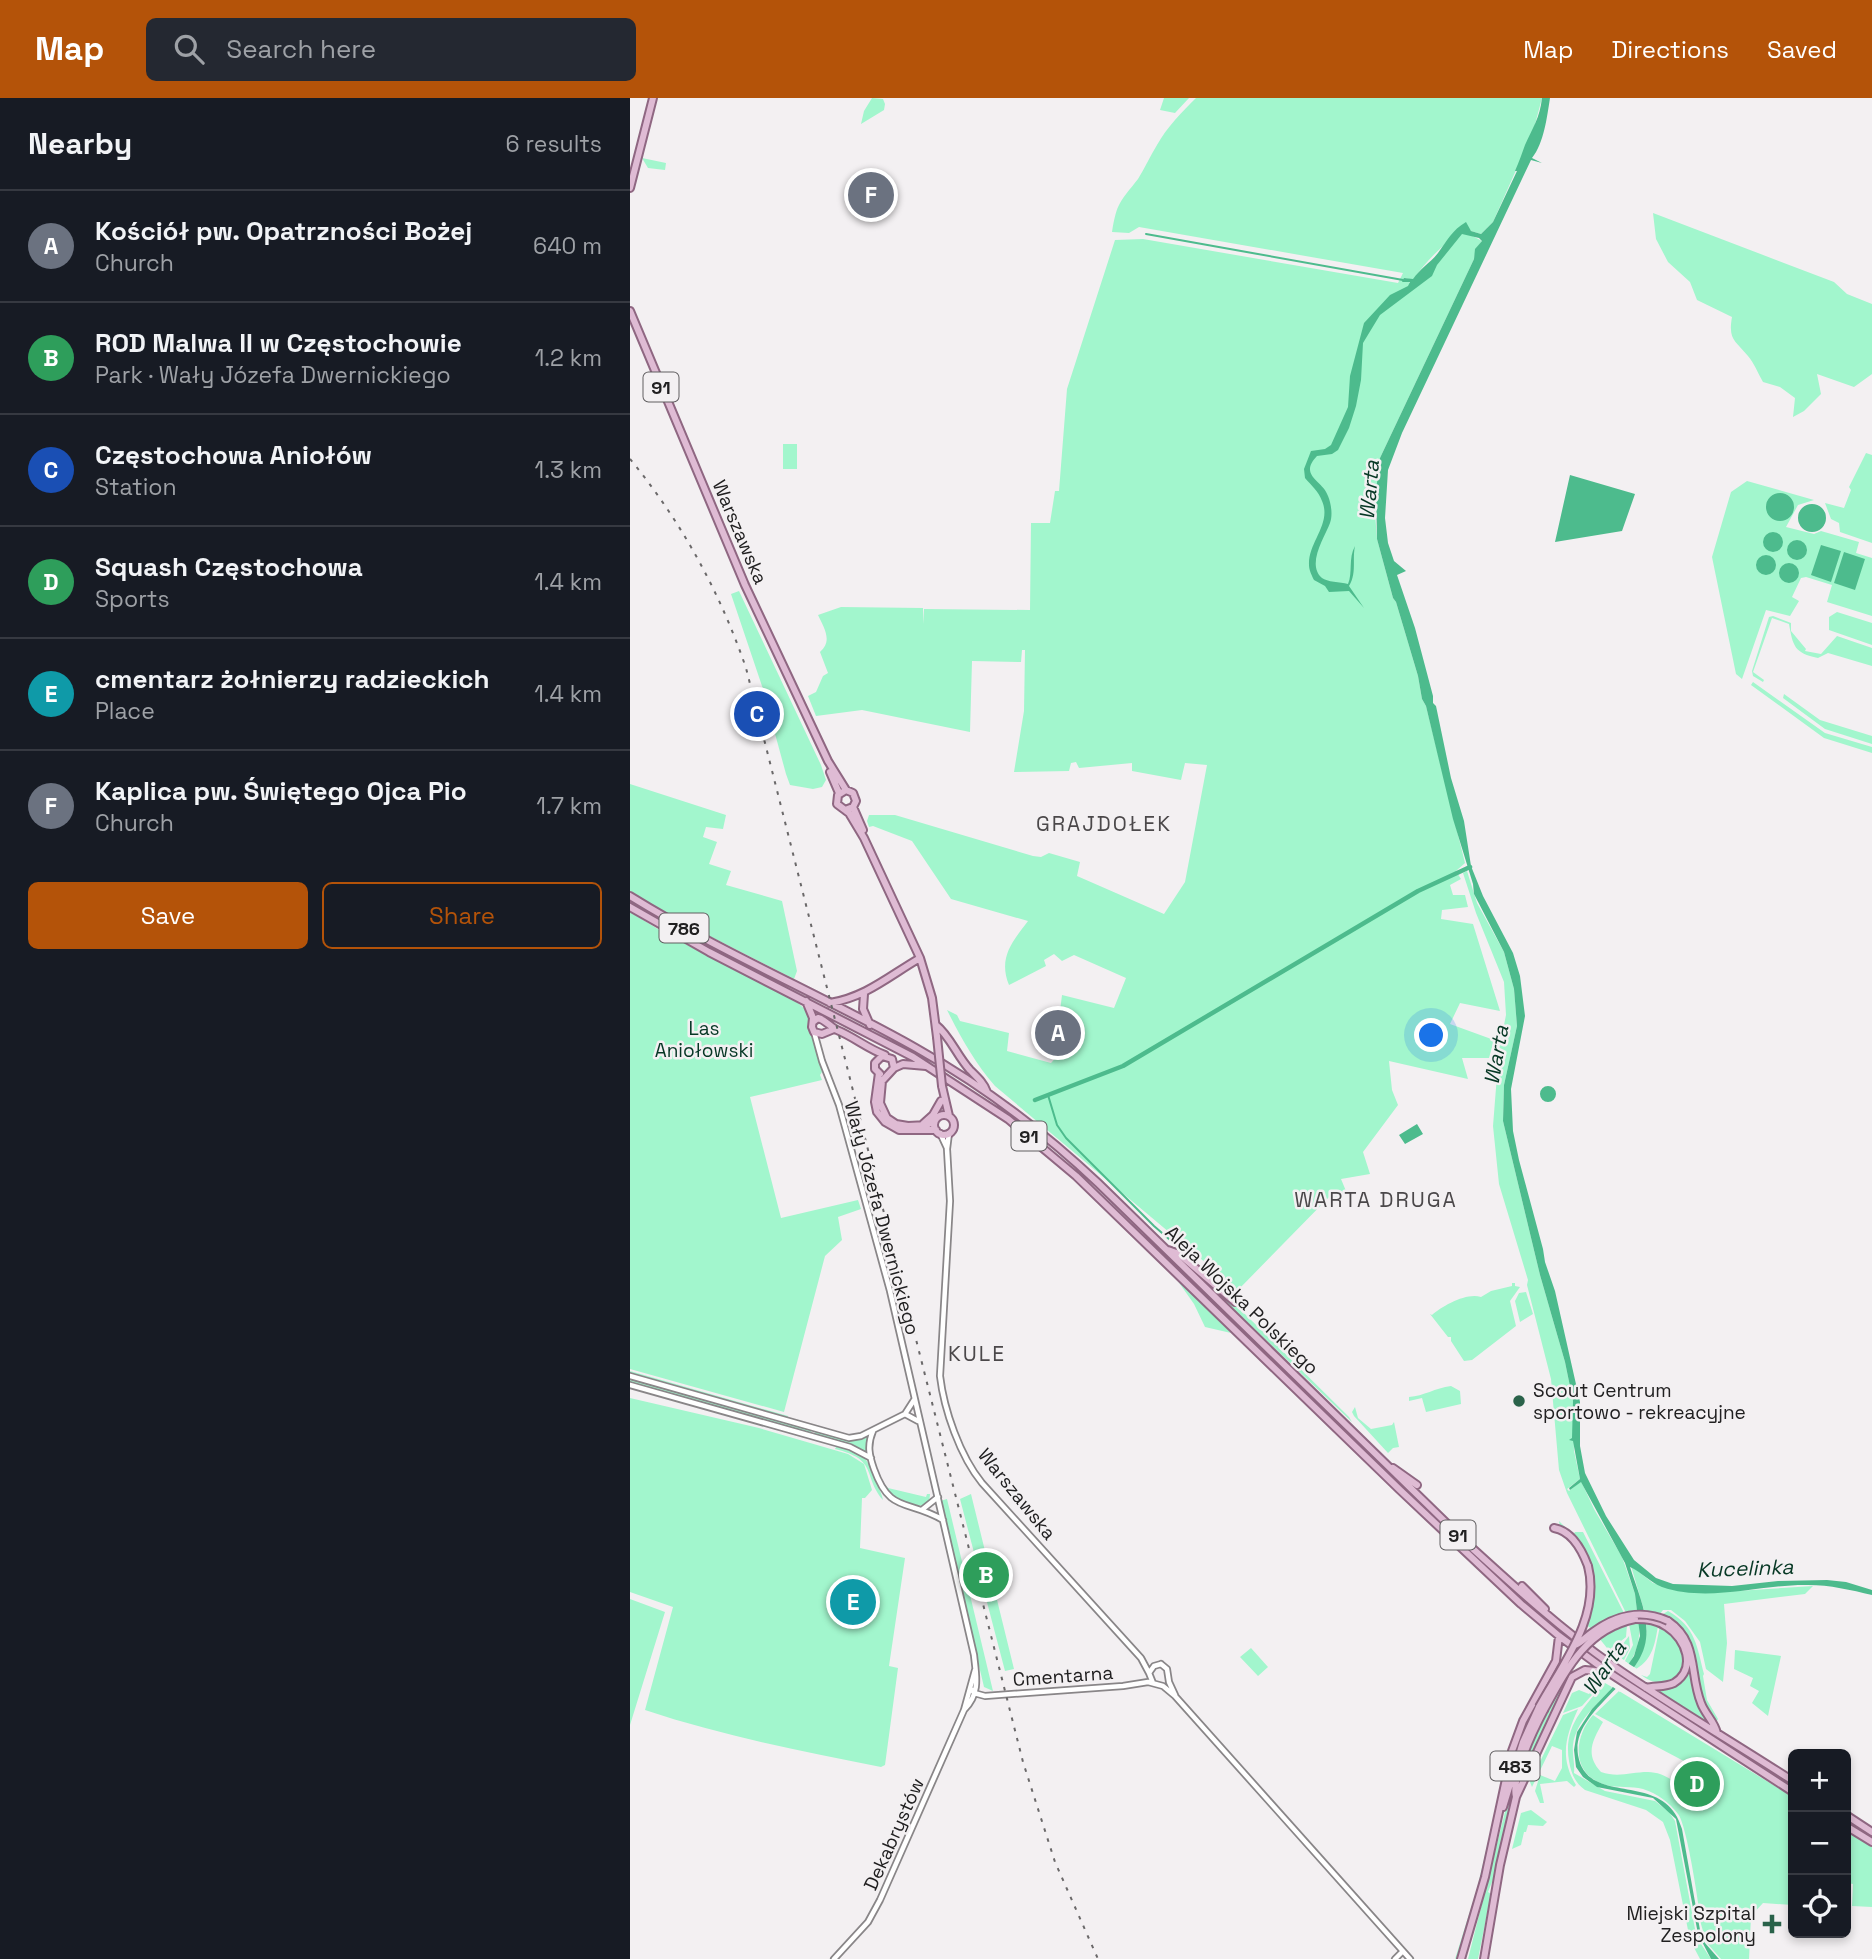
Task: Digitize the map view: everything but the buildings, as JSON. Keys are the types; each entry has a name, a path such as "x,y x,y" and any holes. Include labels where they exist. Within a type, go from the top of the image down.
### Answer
{"main road":[{"path":"630,188 634,176 631,173 653,98"},
{"name":"Warszawska","path":"630,311 745,585 842,792"},
{"name":"91","path":"864,838 845,810 837,804 842,792 855,795 853,807 864,838 926,975 936,1024 942,1086 937,1119 938,1132"},
{"path":"845,810 853,807"},
{"name":"Aleja Wojska Polskiego","path":"630,896 686,929 915,1047 987,1092 1076,1162 1472,1548 1552,1619 1646,1688 1788,1778"},
{"name":"Aleja Wojska Polskiego","path":"630,907 709,952 928,1066 1008,1119 1076,1176 1485,1572 1559,1636 1608,1672 1788,1789"},
{"path":"828,1003 864,994 920,958"},
{"path":"908,966 917,967 926,975"},
{"path":"864,994 863,1009 870,1024"},
{"path":"806,1001 814,1032 825,1033 831,1027"},
{"path":"813,1022 822,1018 831,1027 849,1034 892,1059 894,1068"},
{"path":"936,1024 985,1085 987,1092"},
{"path":"872,1049 875,1066 882,1074"},
{"path":"876,1060 885,1055"},
{"path":"928,1066 904,1064 882,1074 875,1102 877,1112 885,1122 899,1130 949,1133"},
{"path":"882,1074 880,1103 884,1114 892,1122 902,1125 928,1125 949,1116"},
{"path":"923,1124 933,1115 942,1099"},
{"name":"91","path":"942,1099 954,1124 949,1133"},
{"path":"1166,1249 1179,1254 1235,1302"},
{"path":"1381,1460 1417,1485"},
{"path":"1554,1528 1561,1530 1576,1543 1588,1566 1591,1582 1590,1602 1575,1645"},
{"path":"1522,1586 1552,1619"},
{"path":"1575,1645 1598,1628 1623,1617 1645,1614 1668,1624 1683,1635 1689,1645 1700,1702 1715,1724 1717,1733"},
{"path":"1516,1797 1522,1762 1541,1708 1577,1655 1602,1632 1635,1619 1668,1624 1683,1644 1687,1656 1686,1668 1672,1684 1646,1688"},
{"path":"1553,1668 1558,1656 1559,1636"},
{"name":"483","path":"1497,1827 1522,1742 1575,1645"},
{"path":"1553,1668 1558,1664 1566,1665 1572,1677 1585,1670 1608,1672"},
{"name":"483","path":"1461,1959 1481,1896 1513,1746 1529,1710 1553,1668"},
{"name":"483","path":"1484,1959 1500,1865 1516,1797 1572,1677"},
{"path":"1851,1818 1872,1832"},
{"path":"1851,1829 1872,1842"}],"street":[{"name":"Wały Józefa Dwernickiego","path":"814,1032 839,1105 890,1291 978,1674 974,1690"},
{"path":"819,1045 825,1033"},
{"name":"Warszawska","path":"938,1132 947,1149"},
{"name":"Warszawska","path":"949,1133 947,1149 950,1201 940,1376 961,1449 982,1483 1141,1658 1149,1674"},
{"path":"630,1376 840,1437 852,1438 905,1414 914,1399"},
{"path":"630,1385 850,1447 871,1458"},
{"path":"905,1414 919,1422"},
{"path":"873,1430 869,1447 881,1488 888,1497 897,1502 923,1509 943,1520"},
{"path":"923,1509 937,1497"},
{"path":"1141,1658 1161,1664 1167,1669 1175,1696"},
{"path":"1161,1664 1154,1666 1149,1674 1156,1684 1175,1696 1410,1959"},
{"name":"Cmentarna","path":"1138,1684 1149,1674"},
{"path":"1156,1684 1168,1679"},
{"name":"Cmentarna","path":"974,1690 985,1696 1156,1684"},
{"name":"Dekabrystów","path":"834,1959 868,1922 876,1908 974,1690"},
{"path":"1395,1959 1403,1951"}],"green space":[{"path":"872,98 883,99 884,110 861,124 864,111"},
{"path":"1164,98 1189,98 1175,113 1160,110"},
{"path":"1196,98 1542,98 1533,132 1493,222 1481,234 1467,227 1438,251 1413,280 1405,278 1410,283 1428,275 1463,231 1482,241 1380,458 1375,513 1377,539 1418,676 1465,863 1456,871 1461,879 1450,885 1453,895 1465,895 1468,907 1442,910 1441,919 1473,924 1500,1011 1460,1003 1450,1024 1494,1040 1489,1058 1462,1058 1468,1079 1389,1061 1392,1090 1398,1105 1363,1152 1370,1174 1341,1179 1346,1191 1338,1201 1333,1193 1238,1290 995,1086 969,1050 947,1010 957,1015 960,1021 1009,1033 1007,1051 1051,1063 1071,1041 1076,1029 1075,1014 1060,1011 1062,995 1114,1008 1126,978 1074,955 1062,961 1054,954 1044,960 1046,966 1009,985 1005,967 1008,951 1028,921 951,899 912,841 873,826 869,827 867,821 869,815 895,815 1033,856 1041,857 1049,853 1080,862 1077,876 1164,914 1185,882 1207,765 1185,763 1181,780 1132,771 1132,763 1079,768 1076,762 1071,763 1069,771 1014,772 1024,711 1025,650 1022,650 1021,662 972,661 970,732 862,710 816,716 808,696 816,692 823,676 828,673 820,652 827,639 818,615 841,607 923,608 923,624 924,609 1030,610 1031,523 1050,523 1055,491 1059,491 1067,389 1115,240 1143,239 1398,283 1403,273 1139,227 1129,233 1112,232 1123,198 1138,179 1165,132"},
{"path":"642,158 666,163 665,170 648,168"},
{"path":"1653,213 1834,282 1847,294 1872,304 1872,374 1854,387 1817,374 1821,394 1804,411 1793,417 1795,398 1780,387 1763,382 1734,339 1731,331 1732,317 1697,300 1690,282 1668,262 1656,239"},
{"path":"783,444 797,444 797,469 783,469"},
{"path":"1866,453 1872,455 1872,543 1840,532 1839,523 1831,519 1825,503 1844,508 1851,490 1849,487"},
{"path":"1747,481 1814,500 1798,505 1786,527 1814,534 1821,531 1859,542 1856,553 1872,558 1872,616 1827,602 1832,585 1801,578 1792,597 1799,601 1790,616 1766,610 1742,679 1736,674 1712,557 1731,492"},
{"path":"739,591 821,765 826,780 822,787 813,789 790,785 762,686 731,594"},
{"path":"1837,612 1872,623 1872,645 1829,630 1829,617"},
{"path":"1769,617 1791,623 1791,631 1805,651 1821,654 1837,636 1872,648 1872,666 1828,653 1818,658 1804,654 1794,643 1789,624 1772,618 1753,672 1764,680 1763,682 1753,676 1752,671"},
{"path":"1753,682 1825,733 1872,747 1872,753 1824,738 1751,685"},
{"path":"1784,694 1820,720 1872,736 1872,744 1825,729 1783,698"},
{"path":"630,784 726,815 723,829 706,827 703,837 717,842 709,864 731,871 726,885 782,901 797,971 794,979 672,917 630,891"},
{"path":"1467,871 1477,903 1504,952 1514,989 1517,1026 1504,1085 1503,1121 1573,1401 1574,1451 1580,1479 1567,1489 1569,1491 1581,1481 1622,1557 1635,1594 1637,1610 1626,1613 1567,1493 1559,1470 1551,1379 1527,1285 1528,1280 1499,1184 1493,1126 1499,1050 1506,1015 1504,982 1476,913 1463,873"},
{"name":"Las Aniołowski","path":"630,912 666,934 797,1002 809,1013 822,1080 750,1097 781,1218 858,1200 861,1209 838,1217 842,1240 825,1256 784,1412 630,1369"},
{"path":"1177,1255 1246,1315 1352,1422"},
{"path":"1175,1277 1231,1333 1205,1327 1194,1304"},
{"path":"1512,1283 1520,1287 1510,1301 1516,1326 1472,1360 1464,1361 1451,1337 1448,1337 1430,1314 1455,1301 1469,1296 1481,1297 1491,1291 1512,1286"},
{"path":"1526,1292 1533,1314 1520,1322 1515,1301 1519,1293"},
{"path":"1263,1349 1475,1555 1518,1594 1611,1668 1562,1634 1472,1558 1261,1351"},
{"path":"630,1371 788,1416 788,1417 630,1374"},
{"path":"630,1379 812,1430 810,1434 630,1382"},
{"path":"1451,1386 1460,1391 1461,1404 1426,1412 1422,1398 1409,1401 1409,1397"},
{"path":"630,1398 759,1428 848,1454 864,1464 872,1490 862,1498 860,1548 905,1558 889,1666 898,1668 885,1765 881,1767 762,1742 645,1710 673,1607 630,1592"},
{"path":"1355,1407 1358,1418 1371,1429 1392,1425 1394,1422 1399,1447 1388,1453 1354,1416 1352,1412"},
{"path":"815,1431 852,1440 870,1434 868,1454 814,1435"},
{"path":"835,1449 853,1450 864,1457 883,1500 864,1463 849,1453"},
{"path":"885,1485 926,1497 930,1494 929,1504 903,1502 891,1494"},
{"path":"971,1494 1014,1669 1005,1671 960,1499"},
{"path":"947,1499 993,1691 984,1687 940,1501"},
{"path":"1559,1521 1573,1535 1575,1532 1583,1532 1624,1613 1592,1629 1586,1625 1593,1594 1591,1571 1560,1527"},
{"path":"1631,1566 1653,1583 1684,1592 1813,1586 1805,1594 1724,1604 1727,1643 1723,1682 1706,1669 1700,1642 1685,1621 1671,1610 1663,1610 1660,1614 1644,1610"},
{"path":"630,1599 665,1612 630,1725"},
{"path":"1668,1611 1684,1624 1694,1638 1704,1674 1707,1700 1718,1719 1716,1723 1701,1694 1693,1651 1678,1625 1663,1614"},
{"path":"1639,1622 1638,1644 1629,1664 1625,1661 1633,1645 1629,1624"},
{"path":"1646,1623 1658,1626 1656,1638 1650,1655 1636,1669 1634,1667 1645,1640"},
{"path":"1627,1625 1626,1637 1611,1649 1599,1638"},
{"path":"1660,1626 1677,1640 1683,1660 1679,1675 1670,1681 1660,1682 1651,1681 1641,1675 1647,1677 1650,1674"},
{"path":"1629,1636 1630,1648 1624,1660 1612,1652"},
{"path":"1251,1648 1268,1667 1258,1676 1240,1657"},
{"path":"1735,1650 1781,1656 1768,1716 1752,1703 1759,1691 1750,1686 1753,1678 1734,1669"},
{"path":"1690,1663 1696,1695 1714,1726 1653,1688 1678,1683"},
{"path":"1564,1683 1566,1684 1516,1793 1530,1746"},
{"path":"1599,1683 1601,1685 1582,1706 1563,1713 1572,1693 1579,1690 1589,1694"},
{"path":"1605,1683 1612,1687 1611,1689 1588,1714 1575,1736 1574,1773 1605,1791 1655,1801 1669,1812 1675,1821 1695,1929 1711,1959 1700,1959 1690,1940 1670,1840 1663,1822 1646,1810 1585,1790 1572,1774 1568,1749 1572,1727"},
{"path":"1636,1685 1776,1774 1773,1775 1635,1687"},
{"path":"1619,1691 1788,1794 1788,1905 1763,1903 1751,1916 1749,1959 1721,1959 1706,1942 1685,1833 1678,1814 1667,1802 1643,1789 1606,1785 1586,1773 1579,1755 1582,1734 1593,1715 1603,1722 1596,1735 1592,1754 1596,1766 1607,1774 1653,1772 1668,1777 1685,1788 1696,1772 1709,1780 1712,1776 1595,1714"},
{"path":"1578,1709 1566,1747 1567,1765 1576,1785 1574,1787 1567,1781 1540,1784 1544,1803 1540,1803 1535,1791 1540,1775 1555,1781 1562,1768 1562,1750 1552,1746 1532,1787 1530,1782 1563,1715"},
{"path":"1510,1748 1478,1889 1455,1959 1477,1889"},
{"path":"1513,1780 1496,1872 1488,1892 1491,1894 1478,1959 1468,1959"},
{"path":"1531,1810 1547,1822 1543,1826 1528,1825 1521,1845 1512,1849 1521,1813"},
{"path":"1851,1833 1872,1847 1872,1907 1852,1906"}],"shaded area":[{"path":"1542,98 1550,98 1548,113 1542,137 1532,158 1542,163 1531,160 1402,433 1388,470 1385,518 1388,543 1394,561 1406,571 1397,575 1415,628 1433,703 1436,706 1451,778 1464,821 1471,866 1483,896 1513,953 1520,976 1525,1016 1511,1089 1513,1131 1545,1262 1555,1291 1580,1402 1580,1446 1585,1473 1606,1516 1634,1560 1656,1578 1673,1584 1732,1586 1827,1580 1846,1582 1872,1590 1872,1595 1832,1587 1790,1585 1698,1593 1662,1587 1630,1567 1644,1611 1646,1639 1632,1670 1585,1725 1579,1739 1578,1755 1584,1771 1596,1781 1660,1799 1673,1811 1682,1829 1700,1930 1705,1943 1719,1959 1711,1959 1698,1934 1676,1819 1653,1798 1597,1787 1583,1777 1576,1767 1574,1750 1577,1732 1634,1656 1640,1636 1635,1594 1625,1563 1581,1482 1570,1490 1569,1488 1580,1479 1573,1441 1569,1440 1572,1438 1573,1401 1503,1121 1504,1085 1517,1026 1514,989 1504,952 1474,894 1418,676 1377,539 1376,491 1380,458 1474,259 1475,249 1482,241 1479,238 1462,234 1437,265 1432,276 1380,315 1363,343 1361,380 1349,428 1338,450 1332,454 1317,456 1310,468 1314,478 1325,491 1331,509 1330,523 1316,558 1318,572 1324,579 1348,584 1355,546 1353,576 1349,586 1364,608 1349,591 1329,592 1325,586 1314,580 1309,567 1324,509 1319,495 1305,478 1304,469 1311,451 1325,449 1331,445 1348,407 1350,376 1364,323 1390,295 1408,286 1410,282 1402,282 1404,278 1413,279 1461,225 1466,222 1471,231 1481,234 1493,222 1517,171 1538,117"},
{"path":"1570,475 1635,494 1622,531 1555,542"},
{"path":"1780,493 1790,497 1794,507 1790,517 1780,521 1770,517 1766,507 1770,497"},
{"path":"1812,504 1822,508 1826,518 1822,528 1812,532 1802,528 1798,518 1802,508"},
{"path":"1773,532 1780,535 1783,542 1780,549 1773,552 1766,549 1763,542 1766,535"},
{"path":"1797,540 1804,543 1807,550 1804,557 1797,560 1790,557 1787,550 1790,543"},
{"path":"1821,545 1841,551 1831,582 1811,575"},
{"path":"1844,552 1865,559 1855,590 1834,583"},
{"path":"1766,555 1773,558 1776,565 1773,572 1766,575 1759,572 1756,565 1759,558"},
{"path":"1789,563 1796,566 1799,573 1796,580 1789,583 1782,580 1779,573 1782,566"},
{"path":"1548,1086 1554,1088 1554,1100 1548,1102 1542,1100 1540,1094 1542,1088"},
{"path":"1417,1124 1423,1134 1405,1144 1399,1135"}],"pier":[{"path":"1626,1662 1637,1669 1620,1692 1610,1685"}],"waterway":[{"path":"1146,234 1403,280"},
{"path":"1035,1100 1123,1066 1418,891 1470,867"},
{"path":"1048,1095 1057,1125 1066,1138 1154,1226 1185,1253"}],"railway":[{"path":"630,459 666,507 697,558 724,612 746,668 1023,1762 1055,1862 1098,1959"}],"place":[{"name":"Kaplica pw. Świętego Ojca Pio","path":"871,195"},
{"name":"Częstochowa Aniołów","path":"757,714"},
{"name":"Kościół pw. Opatrzności Bożej","path":"1058,1033"},
{"name":"Scout Centrum sportowo - rekreacyjne","path":"1519,1401"},
{"name":"ROD Malwa II w Częstochowie","path":"986,1575"},
{"name":"cmentarz żołnierzy radzieckich","path":"853,1602"},
{"name":"Squash Częstochowa","path":"1697,1784"},
{"name":"Miejski Szpital Zespolony","path":"1772,1924"}],"district":[{"name":"GRAJDOŁEK","path":"1104,823"},
{"name":"WARTA DRUGA","path":"1376,1199"},
{"name":"KULE","path":"977,1353"}],"water label":[{"name":"Warta","path":"1369,490"},
{"name":"Warta","path":"1496,1055"},
{"name":"Kucelinka","path":"1745,1568"},
{"name":"Warta","path":"1604,1668"}]}
